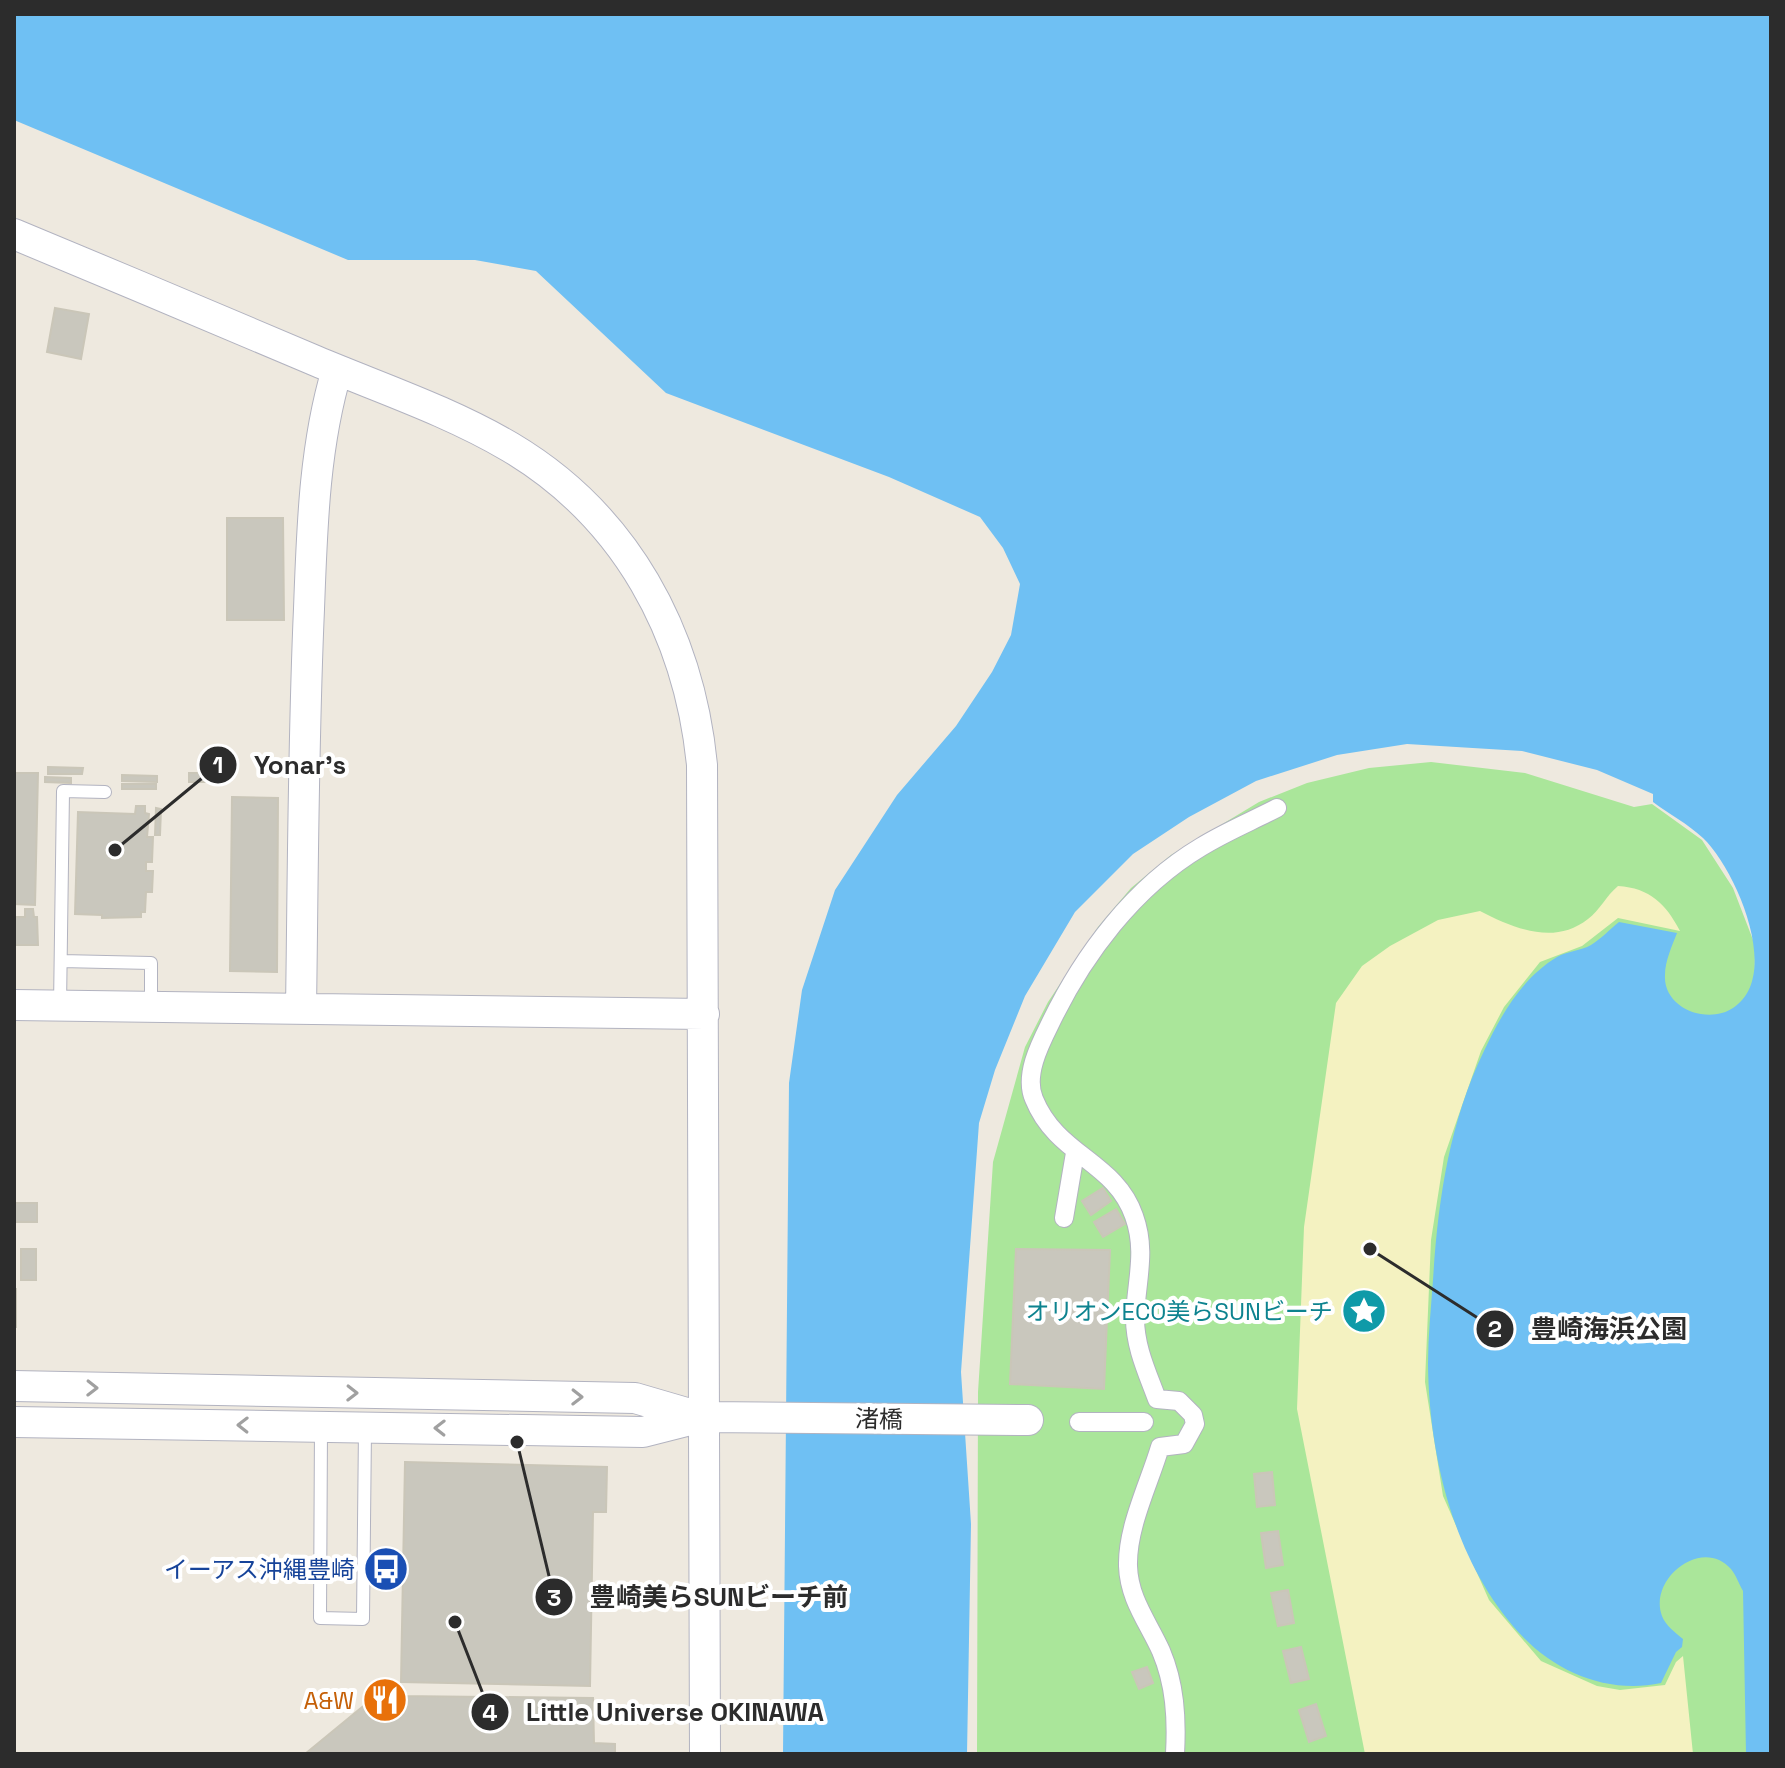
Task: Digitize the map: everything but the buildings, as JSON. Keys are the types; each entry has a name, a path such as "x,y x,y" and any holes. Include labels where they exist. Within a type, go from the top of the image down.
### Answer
{"street":[{"path":"14,234 436,410 536,463 601,520 655,597 687,677 699,734 703,797 705,1754"},
{"path":"301,1009 310,576 319,449 337,370"},
{"path":"1157,1399 1179,1401 1193,1415 1195,1424 1184,1444 1160,1447 1147,1436 1144,1422 1157,1399 1136,1335 1142,1241 1126,1195 1113,1179 1075,1153 1040,1113 1030,1089 1041,1043 1068,989 1095,947 1125,910 1170,869 1201,847 1277,808"},
{"path":"14,1005 704,1014"},
{"path":"1064,1218 1075,1153"},
{"path":"14,1386 635,1398 702,1417"},
{"path":"14,1422 643,1432 702,1417"},
{"name":"渚橋","path":"702,1417 1028,1420"},
{"path":"1079,1422 1144,1422"},
{"path":"1160,1447 1134,1529 1128,1567 1135,1603 1168,1670 1175,1712 1175,1754"}],"lane":[{"path":"60,1006 63,791 105,792"},
{"path":"61,961 151,963 151,1007"},
{"path":"321,1427 320,1618 363,1619 365,1427"}],"green space":[{"path":"1431,762 1525,773 1634,807 1652,804 1702,840 1733,888 1755,945 1748,1754 977,1754 978,1392 993,1162 1025,1047 1048,1002 1098,927 1131,888 1171,855 1259,802 1307,783 1369,768"}],"sand":[{"name":"オリオンECO美らSUNビーチ","path":"1618,886 1639,890 1656,899 1680,931 1618,918 1582,946 1540,962 1504,1007 1481,1051 1444,1157 1431,1240 1425,1382 1443,1496 1489,1600 1541,1661 1597,1686 1620,1690 1665,1685 1676,1662 1683,1656 1693,1754 1365,1754 1297,1409 1304,1227 1336,1003 1362,966 1390,946 1438,920 1480,911 1534,932 1561,932 1588,919"}],"water":[{"path":"14,14 1771,14 1771,1754 1746,1754 1743,1591 1731,1569 1719,1560 1706,1557 1680,1566 1663,1588 1660,1602 1662,1616 1683,1639 1682,1647 1676,1652 1661,1683 1623,1686 1587,1678 1553,1662 1524,1638 1500,1610 1480,1579 1451,1511 1434,1437 1428,1364 1435,1250 1447,1163 1472,1078 1505,1011 1533,975 1561,955 1591,945 1619,922 1677,933 1667,959 1665,975 1671,996 1688,1010 1700,1014 1723,1013 1733,1008 1747,993 1754,972 1754,948 1740,897 1716,853 1697,833 1653,802 1653,794 1597,770 1522,751 1407,744 1337,755 1256,781 1189,817 1133,854 1075,912 1025,996 995,1070 979,1123 961,1372 971,1524 967,1754 783,1754 789,1083 802,990 835,890 897,795 956,726 992,672 1011,635 1020,584 1003,548 980,517 889,477 666,393 536,271 475,260 348,260 14,120"}],"place":[{"name":"Yonar's","path":"115,850"},
{"name":"豊崎海浜公園","path":"1370,1249"},
{"name":"オリオンECO美らSUNビーチ","path":"1364,1311"},
{"name":"豊崎美らSUNビーチ前","path":"517,1442"},
{"name":"イーアス沖縄豊崎","path":"386,1569"},
{"name":"Little Universe OKINAWA","path":"455,1622"},
{"name":"A&W","path":"385,1700"}]}
